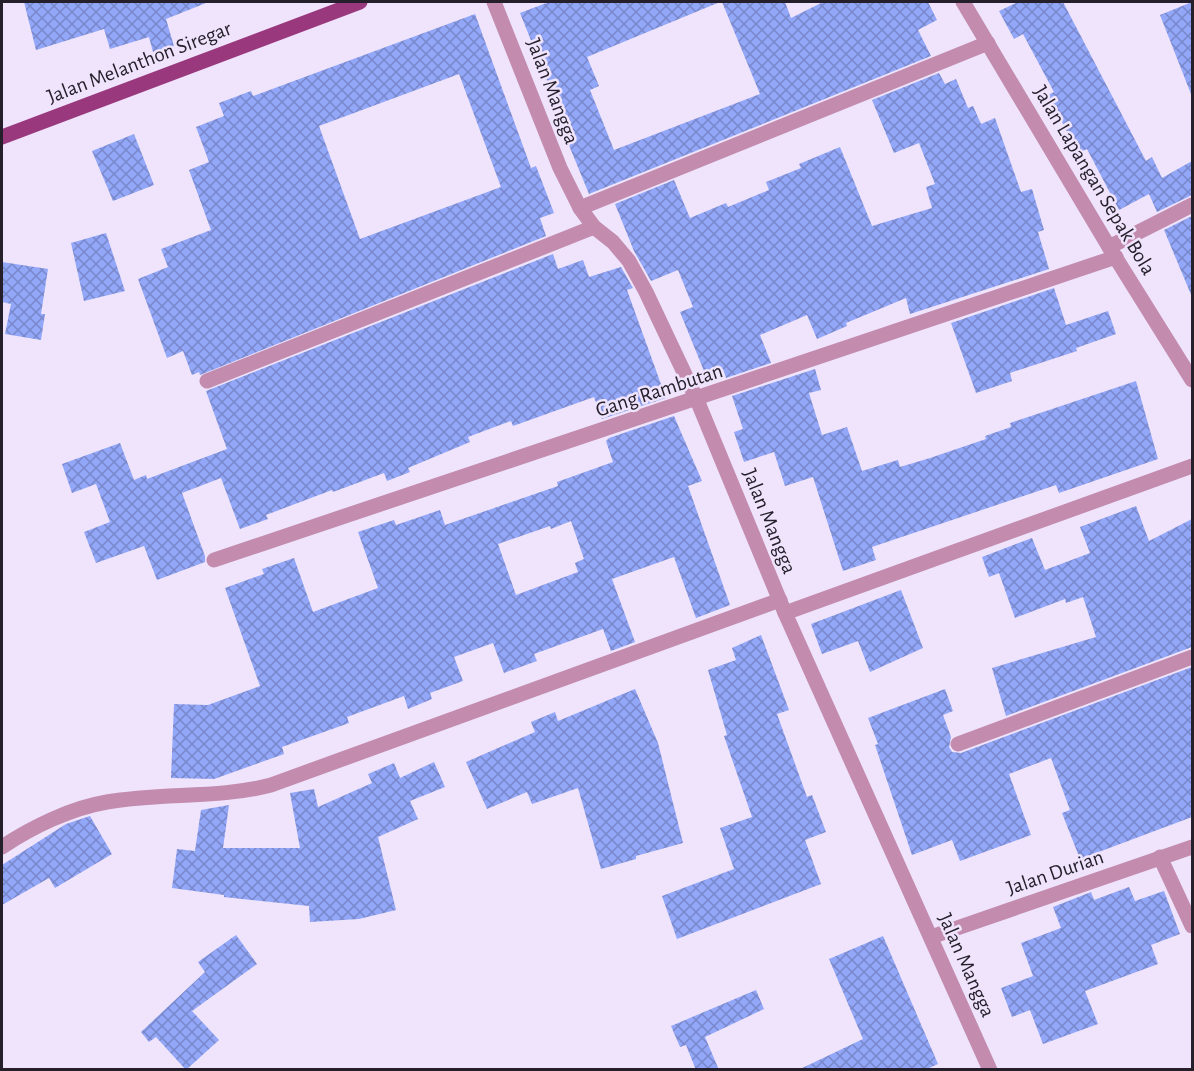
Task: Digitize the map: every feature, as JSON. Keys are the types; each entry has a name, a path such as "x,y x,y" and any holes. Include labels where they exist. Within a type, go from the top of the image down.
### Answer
{"main road":[{"name":"Jalan Melanthon Siregar","path":"2,137 360,2"}],"street":[{"name":"Jalan Mangga","path":"494,2 560,168 580,208 594,227 613,242 629,261 697,400 782,607 990,1070"},
{"name":"Jalan Lapangan Sepak Bola","path":"963,2 1192,380"},
{"path":"580,208 988,43"},
{"name":"Gang Rambutan","path":"214,560 697,400 1113,252 1192,205"},
{"path":"207,381 594,227"},
{"path":"2,847 20,835 102,803 247,791 272,785 1192,466"},
{"path":"958,744 1192,657"},
{"name":"Jalan Durian","path":"931,937 1192,847"},
{"path":"1160,857 1192,926"}],"building":[{"path":"24,2 206,3 166,19 174,46 153,52 149,37 110,49 104,29 36,50"},
{"path":"549,2 720,2 587,57 599,86 590,90 614,150 760,94 722,2 785,2 791,18 823,2 928,2 937,20 918,30 931,56 589,194 561,126 565,125 520,13"},
{"path":"1018,2 1063,2 1146,161 1152,157 1162,178 1192,161 1192,195 1157,212 1149,194 1119,210 1087,149 1078,153 1048,95 1054,92 1023,34 1014,39 999,11"},
{"path":"1192,2 1192,94 1191,94 1160,15"},
{"path":"475,14 531,168 536,166 554,213 540,218 546,236 200,375 199,372 192,375 183,351 167,358 138,279 168,267 161,249 211,230 189,170 209,162 196,127 224,116 219,103 251,91 253,96","holes":["459,74 501,187 360,239 319,126"]},
{"path":"939,73 945,84 956,79 968,108 973,106 981,124 995,118 1021,192 1032,189 1044,230 1038,232 1049,269 910,314 906,298 846,323 847,326 817,339 807,315 760,335 771,363 726,378 723,369 706,376 680,312 693,307 678,270 651,281 634,251 615,204 674,180 690,218 726,203 728,207 769,190 766,182 801,168 799,164 840,147 872,226 932,208 926,187 935,184 919,143 894,153 872,100"},
{"path":"134,134 154,185 113,201 92,151"},
{"path":"1192,216 1192,297 1164,230"},
{"path":"106,233 125,291 84,301 71,243"},
{"path":"553,254 558,269 583,260 589,277 621,267 633,288 627,290 666,398 602,419 594,397 513,426 511,421 468,437 470,442 408,468 410,472 387,481 384,473 333,492 332,490 266,515 268,519 240,529 221,478 182,493 205,556 205,562 157,580 144,546 96,563 84,532 110,522 96,484 72,493 62,464 120,443 134,480 146,475 147,479 227,449 206,391"},
{"path":"2,262 48,269 41,314 45,314 41,340 5,334 11,304 2,302"},
{"path":"1054,288 1066,325 1108,311 1116,334 1076,348 1077,351 1010,373 1012,381 976,393 951,323"},
{"path":"815,369 821,390 809,393 822,435 847,427 862,471 898,460 900,467 930,458 986,439 985,436 1011,427 1010,423 1136,381 1158,459 1059,493 1056,485 872,547 876,560 843,571 813,477 785,486 774,452 744,462 734,432 743,429 732,396"},
{"path":"674,416 702,481 688,486 730,605 696,618 674,557 612,579 635,642 611,651 603,629 534,654 537,661 504,673 493,643 454,657 463,681 430,693 432,699 408,709 404,696 347,717 349,723 282,747 284,754 214,779 171,778 174,704 208,705 260,686 225,588 264,574 262,569 294,558 313,612 378,588 358,532 394,520 396,525 440,510 445,525 558,486 557,482 613,462 606,441","holes":["571,521 584,559 575,563 578,572 516,595 498,544"]},
{"path":"1136,506 1149,541 1192,519 1192,647 1006,716 992,668 1096,637 1083,597 1066,603 1065,599 1015,618 999,573 989,577 982,557 1032,538 1045,570 1090,553 1080,527"},
{"path":"901,590 923,648 870,672 858,641 822,654 811,624"},
{"path":"761,635 789,710 777,714 807,797 812,795 826,832 805,840 821,884 677,939 662,896 734,869 720,828 752,817 724,736 727,735 708,670 736,660 732,648"},
{"path":"1192,667 1192,817 1080,859 1062,813 1070,810 1051,758 1009,774 1031,835 960,861 952,840 912,855 868,718 945,689 953,711 943,715 951,737 949,747 952,752 961,753"},
{"path":"635,689 658,743 683,843 636,856 636,859 601,869 578,788 532,804 527,792 487,809 466,762 535,732 531,722 555,712 558,721"},
{"path":"434,762 445,787 410,801 418,819 378,837 396,910 359,919 310,922 309,906 224,897 224,895 172,888 177,849 195,851 201,810 229,805 223,848 300,848 290,793 314,789 318,807 372,783 368,774 394,763 400,778"},
{"path":"90,816 112,854 55,888 49,878 2,905 2,865 66,824"},
{"path":"1129,887 1135,901 1164,891 1180,934 1151,945 1158,964 1085,991 1098,1024 1043,1044 1030,1010 1012,1017 1001,988 1033,976 1021,943 1061,928 1053,907 1091,892 1094,900"},
{"path":"236,935 257,964 192,1011 219,1040 186,1070 156,1037 149,1042 141,1032 205,972 198,962"},
{"path":"883,936 938,1064 925,1070 798,1070 863,1039 829,959"},
{"path":"756,990 764,1009 705,1037 719,1070 696,1070 686,1045 680,1047 671,1026"}]}
